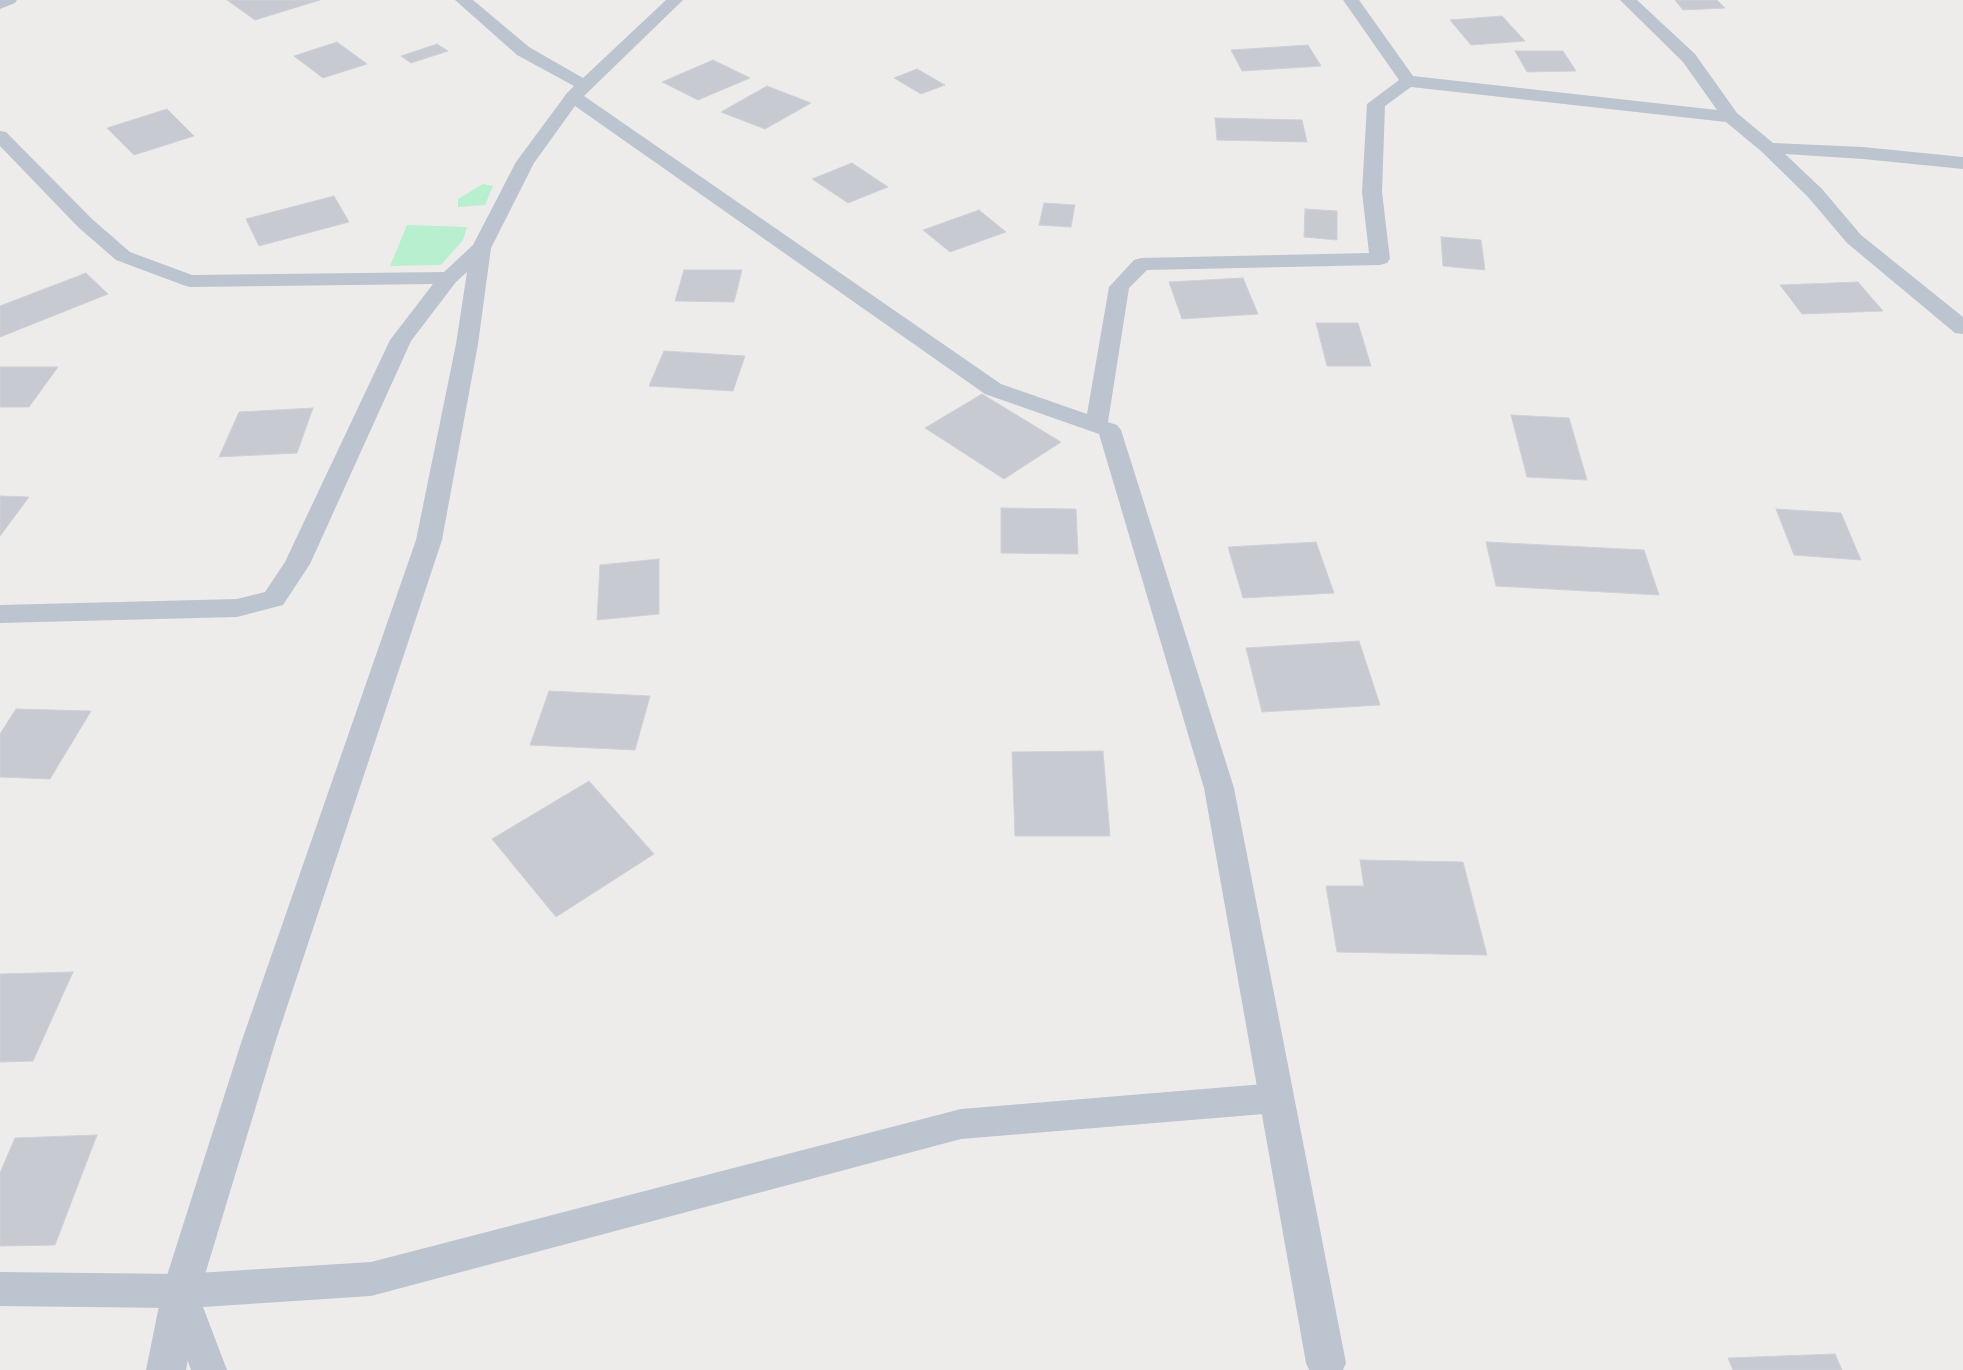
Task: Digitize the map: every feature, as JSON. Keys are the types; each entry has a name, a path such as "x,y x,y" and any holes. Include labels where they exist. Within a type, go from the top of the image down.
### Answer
{"street":[{"path":"0,4 9,0"},
{"path":"463,0 523,51 993,388 1109,430 1219,788 1326,1363"},
{"path":"166,1370 181,1291 259,1040 429,540 467,344 481,248 525,162 579,91 675,0"},
{"path":"1351,0 1408,81"},
{"path":"1628,0 1689,58 1731,117 1768,148 1815,193 1854,239 1963,328"},
{"path":"1096,426 1119,287 1141,264 1380,259 1372,192 1376,104 1408,81 1731,117"},
{"path":"0,136 85,223 123,256 190,281 449,278"},
{"path":"1768,148 1863,153 1963,163"},
{"path":"0,614 238,608 274,599 297,564 401,340 449,278 481,248"}],"lane":[{"path":"0,1289 181,1291 371,1279 961,1124 1276,1098"},
{"path":"181,1291 209,1370"}],"green space":[{"path":"483,184 493,186 485,205 458,207 458,199"},
{"path":"407,225 467,227 463,240 441,265 390,266"}],"building":[{"path":"227,0 320,0 255,20"},
{"path":"1675,0 1717,0 1725,8 1683,10"},
{"path":"1502,16 1525,41 1471,45 1450,20"},
{"path":"337,42 367,64 323,78 294,56"},
{"path":"437,44 448,51 411,63 401,56"},
{"path":"1308,45 1321,66 1242,71 1231,50"},
{"path":"1515,51 1563,51 1576,71 1527,72"},
{"path":"713,60 750,78 698,100 662,82"},
{"path":"917,69 945,85 921,94 894,78"},
{"path":"767,86 811,103 765,129 721,112"},
{"path":"167,109 194,136 134,155 107,128"},
{"path":"1215,118 1302,120 1307,142 1217,140"},
{"path":"852,163 888,187 848,203 812,179"},
{"path":"334,196 349,222 259,246 246,219"},
{"path":"1044,203 1075,205 1071,227 1039,225"},
{"path":"1305,209 1337,211 1337,240 1304,237"},
{"path":"979,210 1006,232 950,252 923,230"},
{"path":"1441,237 1481,240 1485,270 1443,266"},
{"path":"684,270 742,270 734,302 675,301"},
{"path":"86,273 108,294 0,337 0,306"},
{"path":"1243,278 1258,314 1182,319 1169,282"},
{"path":"1858,282 1883,311 1802,314 1780,285"},
{"path":"1316,323 1358,323 1371,366 1327,366"},
{"path":"664,351 745,356 733,391 649,386"},
{"path":"0,367 58,367 29,407 0,407"},
{"path":"982,394 1061,442 1004,479 925,428"},
{"path":"313,408 297,453 219,457 239,412"},
{"path":"1511,415 1569,418 1587,480 1527,477"},
{"path":"0,496 29,497 0,536"},
{"path":"1001,508 1076,509 1078,554 1001,553"},
{"path":"1776,509 1841,513 1861,560 1794,555"},
{"path":"1316,542 1334,593 1243,598 1228,547"},
{"path":"1486,542 1644,550 1659,595 1496,586"},
{"path":"659,559 659,614 597,620 600,565"},
{"path":"1359,641 1380,705 1262,712 1246,648"},
{"path":"549,691 650,696 635,750 530,745"},
{"path":"16,709 91,711 50,779 0,777 0,734"},
{"path":"1103,751 1110,836 1015,836 1012,752"},
{"path":"589,781 654,854 556,917 492,839"},
{"path":"1360,860 1463,862 1487,955 1337,952 1326,886 1364,886"},
{"path":"73,972 33,1061 0,1062 0,974"},
{"path":"97,1135 55,1245 0,1246 0,1173 15,1138"},
{"path":"1835,1354 1842,1370 1733,1370 1728,1358"}]}
